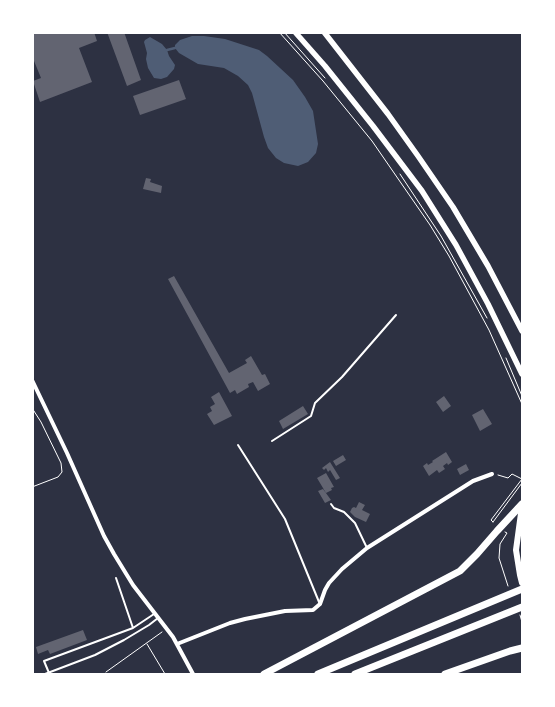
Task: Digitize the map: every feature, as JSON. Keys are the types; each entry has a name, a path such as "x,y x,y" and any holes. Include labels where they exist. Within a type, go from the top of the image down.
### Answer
{"highway":[{"path":"264,674 460,571 522,505"},
{"path":"522,505 516,550 522,584"},
{"path":"318,674 522,589"},
{"path":"355,674 520,609"},
{"path":"445,674 522,648"}],"main road":[{"path":"296,32 373,126 422,191 456,245 488,304 522,374"},
{"path":"324,32 373,94 418,156 473,239 522,331"},
{"path":"514,314 522,323"}],"street":[{"path":"32,380 71,460 104,536 123,571 167,629 193,674"},
{"path":"177,644 245,619 285,610 313,610 320,604 325,590 342,569 367,548 473,481 492,474"}],"lane":[{"path":"272,441 311,416 315,403 342,377 396,315"},
{"path":"238,445 285,519 320,604"},
{"path":"331,504 355,522 367,548"},
{"path":"116,578 133,628"},
{"path":"49,673 44,661 133,628 156,616"},
{"path":"45,674 95,655 124,640 149,625 156,616"}],"path":[{"path":"279,32 323,81 372,141 430,225 489,330 522,404"},
{"path":"284,32 326,79"},
{"path":"396,169 441,236 487,320"},
{"path":"505,355 522,396"},
{"path":"32,408 61,463 62,472 58,478 32,487"},
{"path":"492,474 508,478 512,474 522,479 491,520 493,522 522,483"},
{"path":"500,528 507,533 500,544 499,558 510,593"},
{"path":"520,609 522,622"},
{"path":"106,672 167,629"},
{"path":"147,643 165,674"}],"water":[{"path":"192,36 225,39 259,50 293,80 313,111 318,144 316,153 308,162 298,166 284,163 276,158 268,148 252,93 248,85 238,76 224,68 198,64 179,53 175,45 180,40"},
{"path":"150,37 162,44 175,65 167,77 161,79 154,78 148,68 144,42"}],"building":[{"path":"32,32 94,32 97,41 79,48 92,82 40,102 33,81 41,78 32,56"},
{"path":"107,32 124,32 141,80 127,86"},
{"path":"179,80 186,99 140,115 133,96"},
{"path":"146,178 151,179 150,182 162,186 161,193 143,189"},
{"path":"174,276 229,373 247,363 245,360 251,356 262,375 265,374 270,384 258,391 253,382 248,384 249,387 237,394 235,390 230,393 168,279"},
{"path":"219,392 232,416 214,425 207,414 212,411 210,407 215,404 211,397"},
{"path":"444,396 451,406 443,412 436,402"},
{"path":"303,406 308,414 283,429 279,421"},
{"path":"483,409 492,424 480,431 472,415"},
{"path":"446,452 452,462 443,466 445,469 439,473 437,470 429,476 423,466 433,462"},
{"path":"343,455 346,460 336,466 333,461"},
{"path":"330,462 340,478 336,480 330,470 328,472 326,468 324,470 322,468"},
{"path":"466,464 469,470 460,475 457,469"},
{"path":"326,473 334,487 326,493 317,478"},
{"path":"323,489 331,500 325,503 318,491"},
{"path":"359,502 365,505 362,510 370,514 366,522 355,517 350,512 352,508 356,508"},
{"path":"83,630 87,640 50,654 48,650 38,654 36,647"}],"waterway":[{"path":"167,50 175,48"}]}
